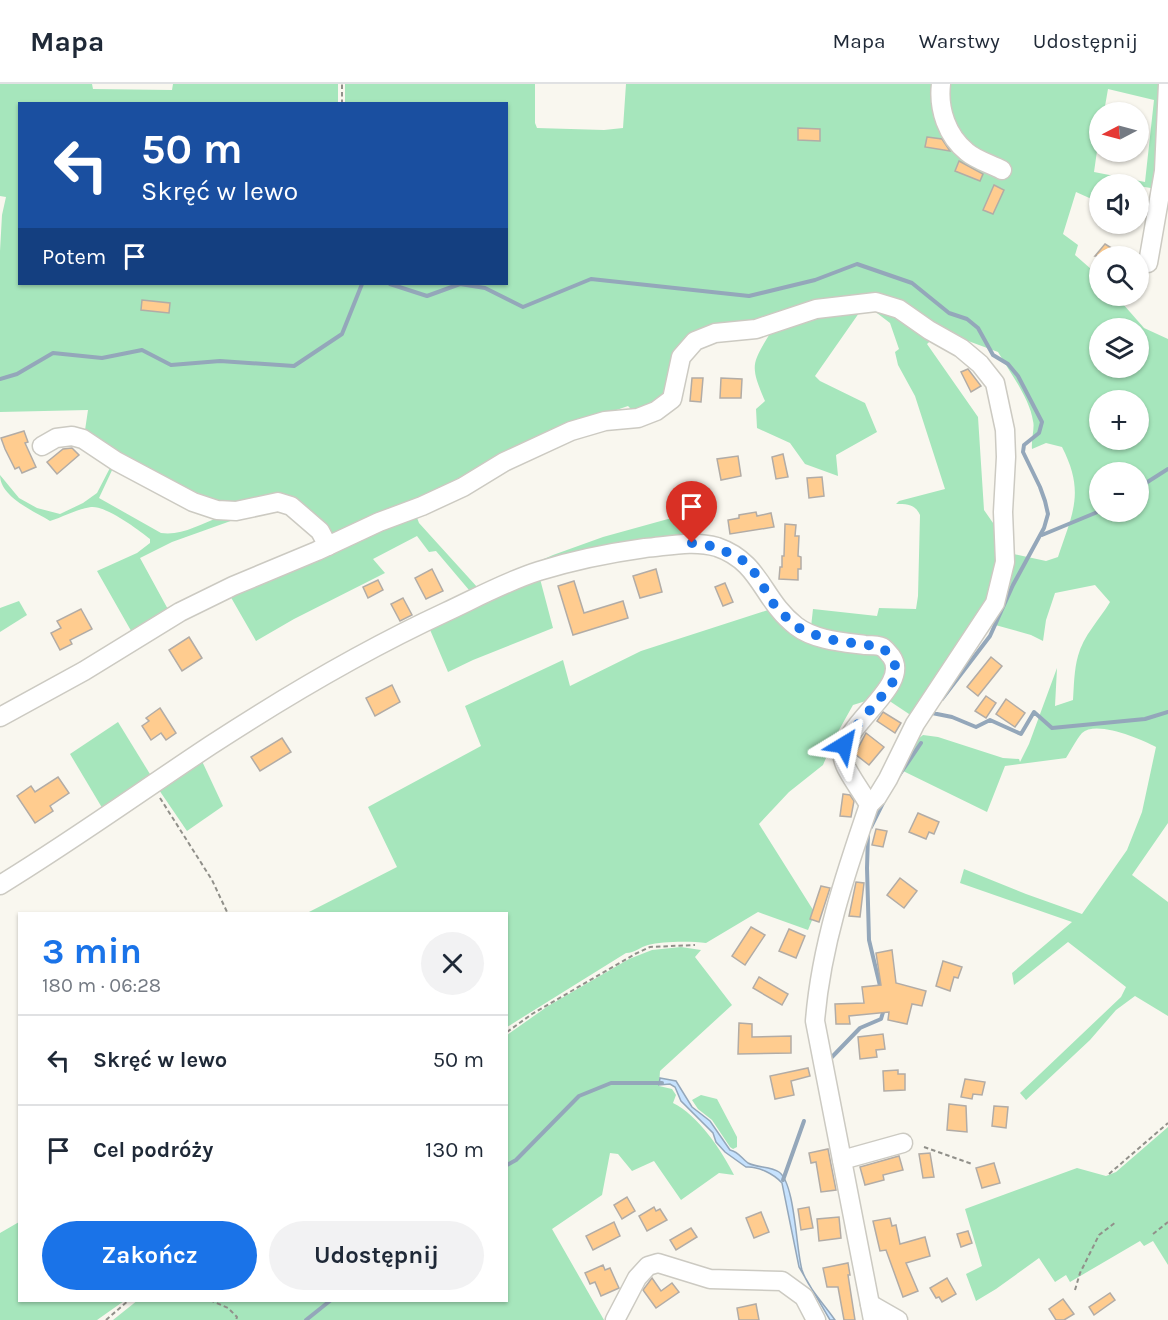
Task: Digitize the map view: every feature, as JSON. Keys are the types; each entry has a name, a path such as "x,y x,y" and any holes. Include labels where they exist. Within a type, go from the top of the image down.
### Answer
{"street":[{"path":"941,84 939,98 942,114 953,135 968,153 1002,170"},
{"path":"1149,257 1164,171 1168,84"},
{"path":"0,717 84,671 180,612 233,586 453,492 504,462 571,431 605,421 638,418 656,411 672,399 681,357 695,341 715,333 756,330 816,309 876,302 899,309 929,330 961,348 980,364 995,383 1005,430 1003,512 1005,562 995,603 915,724 888,779 869,805 838,900 818,981 815,1021 872,1312 898,1320"},
{"path":"42,446 56,438 72,436 83,439 116,461 193,502 217,510 236,511 279,502 291,506 320,531 328,546"},
{"path":"0,885 288,696 392,637 538,572 607,553 692,543 717,547 746,562 776,608 797,627 837,641 882,647 893,659 896,669 892,684 854,729 844,745 843,762 869,805"},
{"path":"842,1160 903,1143"},
{"path":"615,1320 637,1278 648,1266 658,1263 710,1279 782,1281 804,1297 816,1320"}],"path":[{"path":"342,84 342,102"},
{"path":"151,786 202,863 227,912"},
{"path":"508,1031 532,1014 650,947 695,945"},
{"path":"1109,1174 1168,1123"},
{"path":"924,1147 972,1164"},
{"path":"1075,1290 1080,1273 1100,1235 1116,1222"},
{"path":"1153,1234 1168,1222"},
{"path":"106,1320 127,1302"},
{"path":"214,1302 228,1308 237,1317 236,1320"}],"green space":[{"path":"0,84 92,84 93,89 172,90 173,84 338,84 338,102 18,102 18,285 508,285 508,102 345,102 345,84 535,84 537,128 604,130 623,128 626,84 1165,84 1157,189 1149,188 1149,174 1146,174 1154,100 1108,89 1106,102 1089,102 1089,162 1095,162 1094,172 1104,174 1089,174 1089,198 1076,192 1063,234 1078,245 1075,255 1089,267 1089,306 1125,306 1135,318 1089,318 1089,378 1149,378 1149,330 1168,339 1168,823 1132,875 1168,902 1168,1016 1135,996 1116,1010 1090,1040 1026,1100 1020,1093 1121,997 1126,987 1068,942 1014,985 1012,973 1072,922 960,883 964,869 1082,914 1127,850 1142,812 1156,747 1119,732 1089,730 1082,733 1066,758 1005,766 987,812 899,769 923,735 938,737 1003,758 1019,759 1020,762 1057,668 1055,706 1073,700 1080,649 1110,602 1095,585 1055,593 1046,620 1043,641 1031,635 988,623 1009,553 1046,561 1058,557 1072,514 1075,490 1069,463 1062,447 1046,443 1032,449 1031,412 1024,395 998,352 941,331 927,344 978,417 984,510 1000,533 995,593 915,718 882,696 853,705 823,765 789,792 759,824 815,913 808,930 758,912 706,943 669,942 645,946 626,953 508,1026 508,912 309,912 397,867 368,807 481,746 465,706 563,660 570,686 641,651 771,609 811,627 813,609 877,616 879,608 916,609 920,515 910,505 896,504 899,501 945,489 915,396 898,365 895,352 899,349 890,323 873,310 859,313 815,376 820,381 865,403 877,432 836,455 838,476 805,464 790,443 757,428 756,409 765,401 757,379 755,364 772,330 693,333 668,396 635,413 628,406 605,414 329,542 291,503 216,507 84,437 88,410 0,412 2,215 6,197 0,196"},
{"path":"112,464 114,466 99,498 161,533 184,531 224,516 253,513 172,542 140,558 170,613 134,636 97,571 137,553 150,543 150,539 122,519 97,507 81,509 50,521 12,497 1,483 0,475 19,498 37,508 60,514 97,493"},
{"path":"715,506 693,537 477,594 469,590 436,551 429,552 417,536 373,559 385,573 256,641 229,594 416,515 419,523 478,588 553,555 603,537"},
{"path":"539,575 553,628 448,672 428,625"},
{"path":"19,601 27,615 0,632 0,608"},
{"path":"118,722 153,779 104,811 70,754"},
{"path":"201,759 223,806 187,831 157,787"},
{"path":"681,947 701,950 695,957 732,1005 660,1071 659,1086 672,1089 676,1095 673,1103 700,1125 723,1155 734,1175 719,1173 681,1200 654,1161 632,1171 618,1154 610,1153 602,1195 552,1229 604,1320 113,1320 136,1302 508,1302 508,1034 548,1006 629,959 652,950"},
{"path":"701,1095 717,1099 737,1137 737,1147 733,1149 730,1147 712,1120 698,1109 692,1100"},
{"path":"1168,1127 1168,1265 1153,1241 1144,1246 1140,1241 1070,1282 1066,1275 1055,1282 1039,1258 976,1301 966,1274 982,1266 965,1209 1077,1168 1106,1176 1116,1172"},
{"path":"18,1223 18,1302 123,1302 97,1320 0,1320 0,1233"}],"water":[{"path":"660,1078 676,1081 692,1107 710,1121 730,1150 748,1163 779,1172 784,1179 792,1202 800,1260 805,1277 799,1267 782,1183 766,1171 746,1167 725,1152 716,1142 713,1133 681,1101 675,1087 670,1084 659,1085"},
{"path":"812,1289 817,1296 835,1320 830,1320"}],"building":[{"path":"798,128 820,129 820,141 798,140"},
{"path":"927,137 942,139 950,151 925,147"},
{"path":"959,161 983,174 980,181 955,171"},
{"path":"994,185 1004,190 993,214 983,210"},
{"path":"142,300 170,303 169,313 141,310"},
{"path":"968,369 981,386 971,392 961,372"},
{"path":"692,378 703,378 701,402 690,401"},
{"path":"721,378 742,379 741,398 720,398"},
{"path":"24,431 28,442 25,443 36,467 22,473 19,467 15,469 1,438"},
{"path":"72,448 79,455 57,474 47,462 63,449"},
{"path":"783,454 788,477 776,479 772,457"},
{"path":"738,456 741,476 721,480 717,459"},
{"path":"822,477 824,496 809,498 807,478"},
{"path":"756,512 757,516 771,513 774,527 730,534 728,520"},
{"path":"785,524 796,525 795,536 799,536 798,556 801,557 801,569 798,569 798,580 779,579 782,556 784,556"},
{"path":"432,569 443,591 426,599 415,578"},
{"path":"656,569 662,592 640,598 633,576"},
{"path":"378,580 383,590 368,598 363,587"},
{"path":"574,581 584,613 623,601 628,618 573,635 558,586"},
{"path":"725,583 733,602 723,606 715,587"},
{"path":"403,598 412,615 400,621 391,604"},
{"path":"81,609 92,629 70,640 72,644 60,650 51,633 61,628 57,621"},
{"path":"189,637 202,658 182,671 169,650"},
{"path":"991,657 1002,666 978,696 967,687"},
{"path":"392,685 400,702 375,716 366,698"},
{"path":"986,696 996,703 986,718 975,711"},
{"path":"1006,699 1025,713 1015,727 996,714"},
{"path":"160,708 176,733 166,740 161,733 151,740 142,726 149,721 146,718"},
{"path":"883,712 901,723 895,733 877,721"},
{"path":"866,733 884,747 869,765 855,754"},
{"path":"282,738 291,752 260,771 251,757"},
{"path":"58,777 69,793 50,806 53,811 35,823 17,796 31,786 35,792"},
{"path":"843,794 850,795 854,801 851,817 840,816"},
{"path":"918,813 939,822 934,834 929,832 926,839 909,832"},
{"path":"876,829 887,831 883,847 872,845"},
{"path":"900,878 917,891 904,908 887,895"},
{"path":"856,882 864,883 860,917 849,916"},
{"path":"821,886 830,888 819,922 810,919"},
{"path":"751,927 765,935 745,965 732,956"},
{"path":"789,929 805,936 796,958 779,951"},
{"path":"892,950 896,983 926,991 922,1006 912,1004 907,1024 888,1020 889,1012 849,1016 850,1024 836,1024 835,1004 864,1003 862,987 881,985 876,953"},
{"path":"943,961 962,967 958,978 954,977 950,991 936,986"},
{"path":"759,977 788,994 782,1005 753,988"},
{"path":"739,1023 752,1024 752,1037 791,1036 791,1053 738,1054"},
{"path":"883,1034 885,1049 876,1050 877,1057 860,1059 858,1037"},
{"path":"808,1068 810,1076 791,1081 794,1095 775,1099 770,1076"},
{"path":"898,1070 898,1074 905,1074 905,1090 884,1091 883,1071"},
{"path":"965,1079 985,1082 982,1095 973,1094 972,1099 961,1097"},
{"path":"949,1104 966,1106 967,1132 947,1130"},
{"path":"994,1106 1008,1107 1006,1128 992,1126"},
{"path":"828,1149 836,1190 821,1192 816,1162 811,1163 809,1153"},
{"path":"930,1153 934,1177 923,1178 919,1154"},
{"path":"899,1156 903,1170 883,1175 884,1180 865,1185 860,1167"},
{"path":"994,1163 1000,1183 982,1188 976,1168"},
{"path":"627,1197 635,1211 622,1219 614,1205"},
{"path":"654,1207 656,1211 660,1209 667,1220 647,1231 639,1216"},
{"path":"809,1207 813,1228 801,1230 798,1209"},
{"path":"761,1212 769,1232 754,1238 746,1218"},
{"path":"839,1217 841,1238 819,1241 817,1219"},
{"path":"890,1218 892,1226 896,1225 900,1244 925,1237 930,1256 906,1263 918,1291 903,1297 886,1250 880,1251 873,1221"},
{"path":"614,1222 620,1236 593,1250 586,1236"},
{"path":"691,1228 697,1237 676,1250 670,1240"},
{"path":"968,1231 972,1243 961,1247 957,1234"},
{"path":"848,1263 855,1320 844,1320 838,1287 827,1287 823,1268"},
{"path":"603,1265 605,1270 610,1268 619,1288 601,1296 595,1282 590,1284 585,1273"},
{"path":"652,1278 661,1291 672,1283 679,1292 656,1308 643,1290"},
{"path":"947,1278 956,1294 942,1302 939,1297 936,1298 930,1288"},
{"path":"1110,1293 1115,1300 1094,1315 1089,1307"},
{"path":"1063,1299 1074,1314 1064,1320 1056,1320 1049,1309"},
{"path":"756,1304 759,1320 739,1320 737,1308"}],"waterway":[{"path":"466,285 485,288 523,307 591,279 749,296 815,280 857,264 912,283 949,313 967,319 978,328 993,355 1008,364 1018,376 1042,422 1039,433 1024,445 1023,452 1040,487 1048,514 1044,528 1013,585 990,636 942,699"},
{"path":"0,379 17,374 53,353 102,358 142,350 171,365 220,361 294,366 342,334 362,285"},
{"path":"393,285 427,296 457,285"},
{"path":"1149,481 1168,469"},
{"path":"1042,535 1089,516"},
{"path":"934,710 932,713 952,717 976,727 990,720 1021,734 1034,712 1052,728 1145,719 1168,712"},
{"path":"898,777 921,743"},
{"path":"871,827 885,799"},
{"path":"868,834 869,940 881,990"},
{"path":"831,1058 860,1028 881,1019 884,1009"},
{"path":"508,1164 516,1160 579,1096 611,1083 662,1083"},
{"path":"783,1180 804,1121"},
{"path":"306,1320 328,1302"}],"route":[{"path":"692,543 717,547 746,562 776,608 797,627 837,641 882,647 893,659 896,669 892,684 854,729 844,745"}]}
